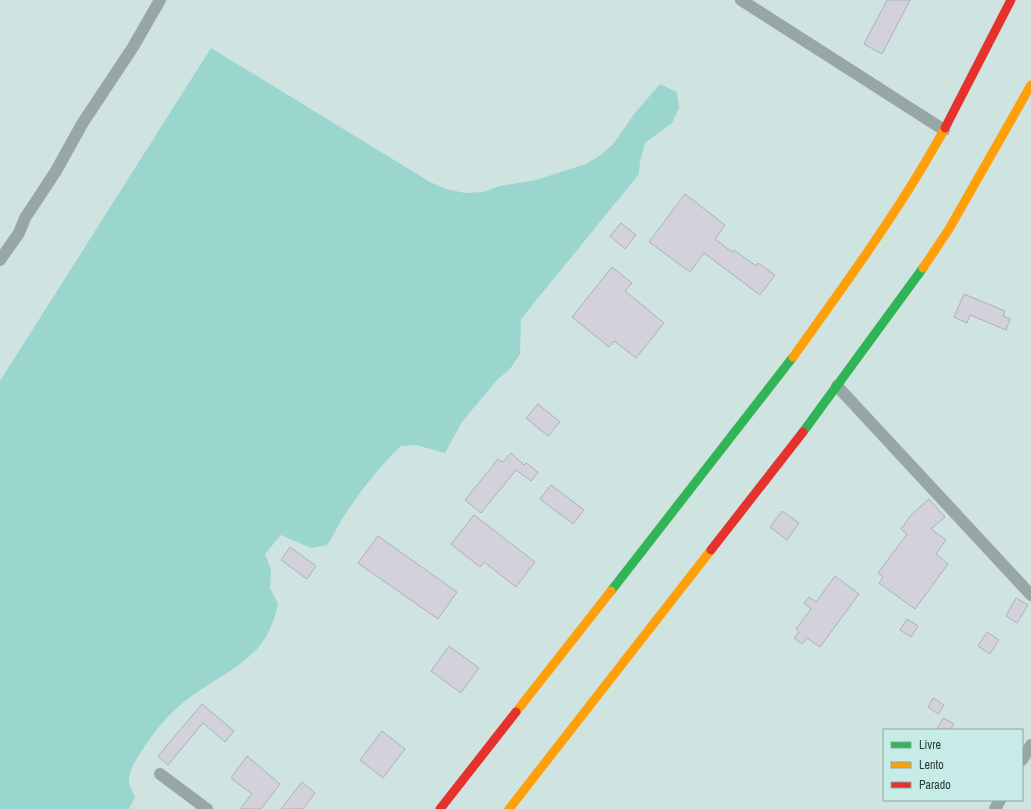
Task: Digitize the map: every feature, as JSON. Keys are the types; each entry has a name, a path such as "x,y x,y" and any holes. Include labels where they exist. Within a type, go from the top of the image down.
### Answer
{"highway":[{"path":"440,809 779,378 833,302 899,203 944,130 1011,0"},
{"path":"509,809 837,386 899,302 949,229 1031,85"}],"street":[{"path":"0,260 19,233 24,218 56,171 82,124 133,47 160,0"},
{"path":"741,0 944,130"},
{"path":"837,386 1031,595"},
{"path":"1023,758 1031,745"},
{"path":"160,774 207,809"}],"shaded area":[{"path":"211,48 430,182 446,189 465,193 483,192 500,186 536,180 586,164 601,155 614,143 634,114 660,84 677,92 679,108 672,123 645,143 640,161 639,174 521,319 520,354 510,369 496,381 462,422 445,453 416,445 401,446 358,495 327,545 311,548 281,535 265,554 271,570 270,588 278,604 268,634 261,645 241,664 182,703 157,729 137,758 130,773 129,782 135,797 129,809 0,809 0,381"}],"building":[{"path":"887,0 910,0 882,54 864,44"},
{"path":"685,194 725,225 715,239 732,252 734,250 756,266 758,263 775,275 760,295 704,253 690,272 649,242"},
{"path":"621,223 636,235 625,249 610,236"},
{"path":"612,267 632,283 625,291 664,323 636,358 614,341 609,347 572,317"},
{"path":"964,294 1005,311 1003,316 1010,319 1006,330 970,315 967,323 954,317"},
{"path":"538,404 560,422 548,436 526,418"},
{"path":"511,453 524,465 526,463 538,472 531,481 516,470 481,513 465,500 498,459 503,462"},
{"path":"551,485 584,510 573,524 540,499"},
{"path":"929,499 945,517 931,529 946,540 936,554 948,564 915,609 879,583 883,577 878,573 907,534 901,529 911,515"},
{"path":"782,511 799,523 787,540 770,527"},
{"path":"474,515 535,562 516,587 484,562 480,567 451,544"},
{"path":"378,536 457,592 438,619 358,563"},
{"path":"290,547 316,566 307,579 281,560"},
{"path":"835,576 859,594 820,647 807,638 802,644 794,638 799,632 796,629 811,609 804,603 809,597 816,602"},
{"path":"1016,598 1028,605 1017,623 1006,616"},
{"path":"907,619 918,626 911,637 900,630"},
{"path":"987,632 999,640 990,654 978,646"},
{"path":"449,646 479,668 461,693 431,671"},
{"path":"933,698 944,705 938,714 928,707"},
{"path":"202,704 234,731 225,742 203,723 168,765 158,756"},
{"path":"943,718 954,724 951,729 937,729"},
{"path":"382,731 405,749 383,778 360,760"},
{"path":"247,756 280,784 261,809 240,809 252,794 231,778"},
{"path":"302,782 315,793 303,809 281,809"}],"traffic: fast":[{"path":"803,432 923,268"},
{"path":"611,591 793,357"}],"traffic: slow":[{"path":"923,268 949,229 1031,85"},
{"path":"793,357 892,216 945,128"},
{"path":"509,809 711,550"},
{"path":"516,712 611,591"}],"traffic: jam":[{"path":"945,128 1011,0"},
{"path":"711,550 803,432"},
{"path":"440,809 516,712"}]}
